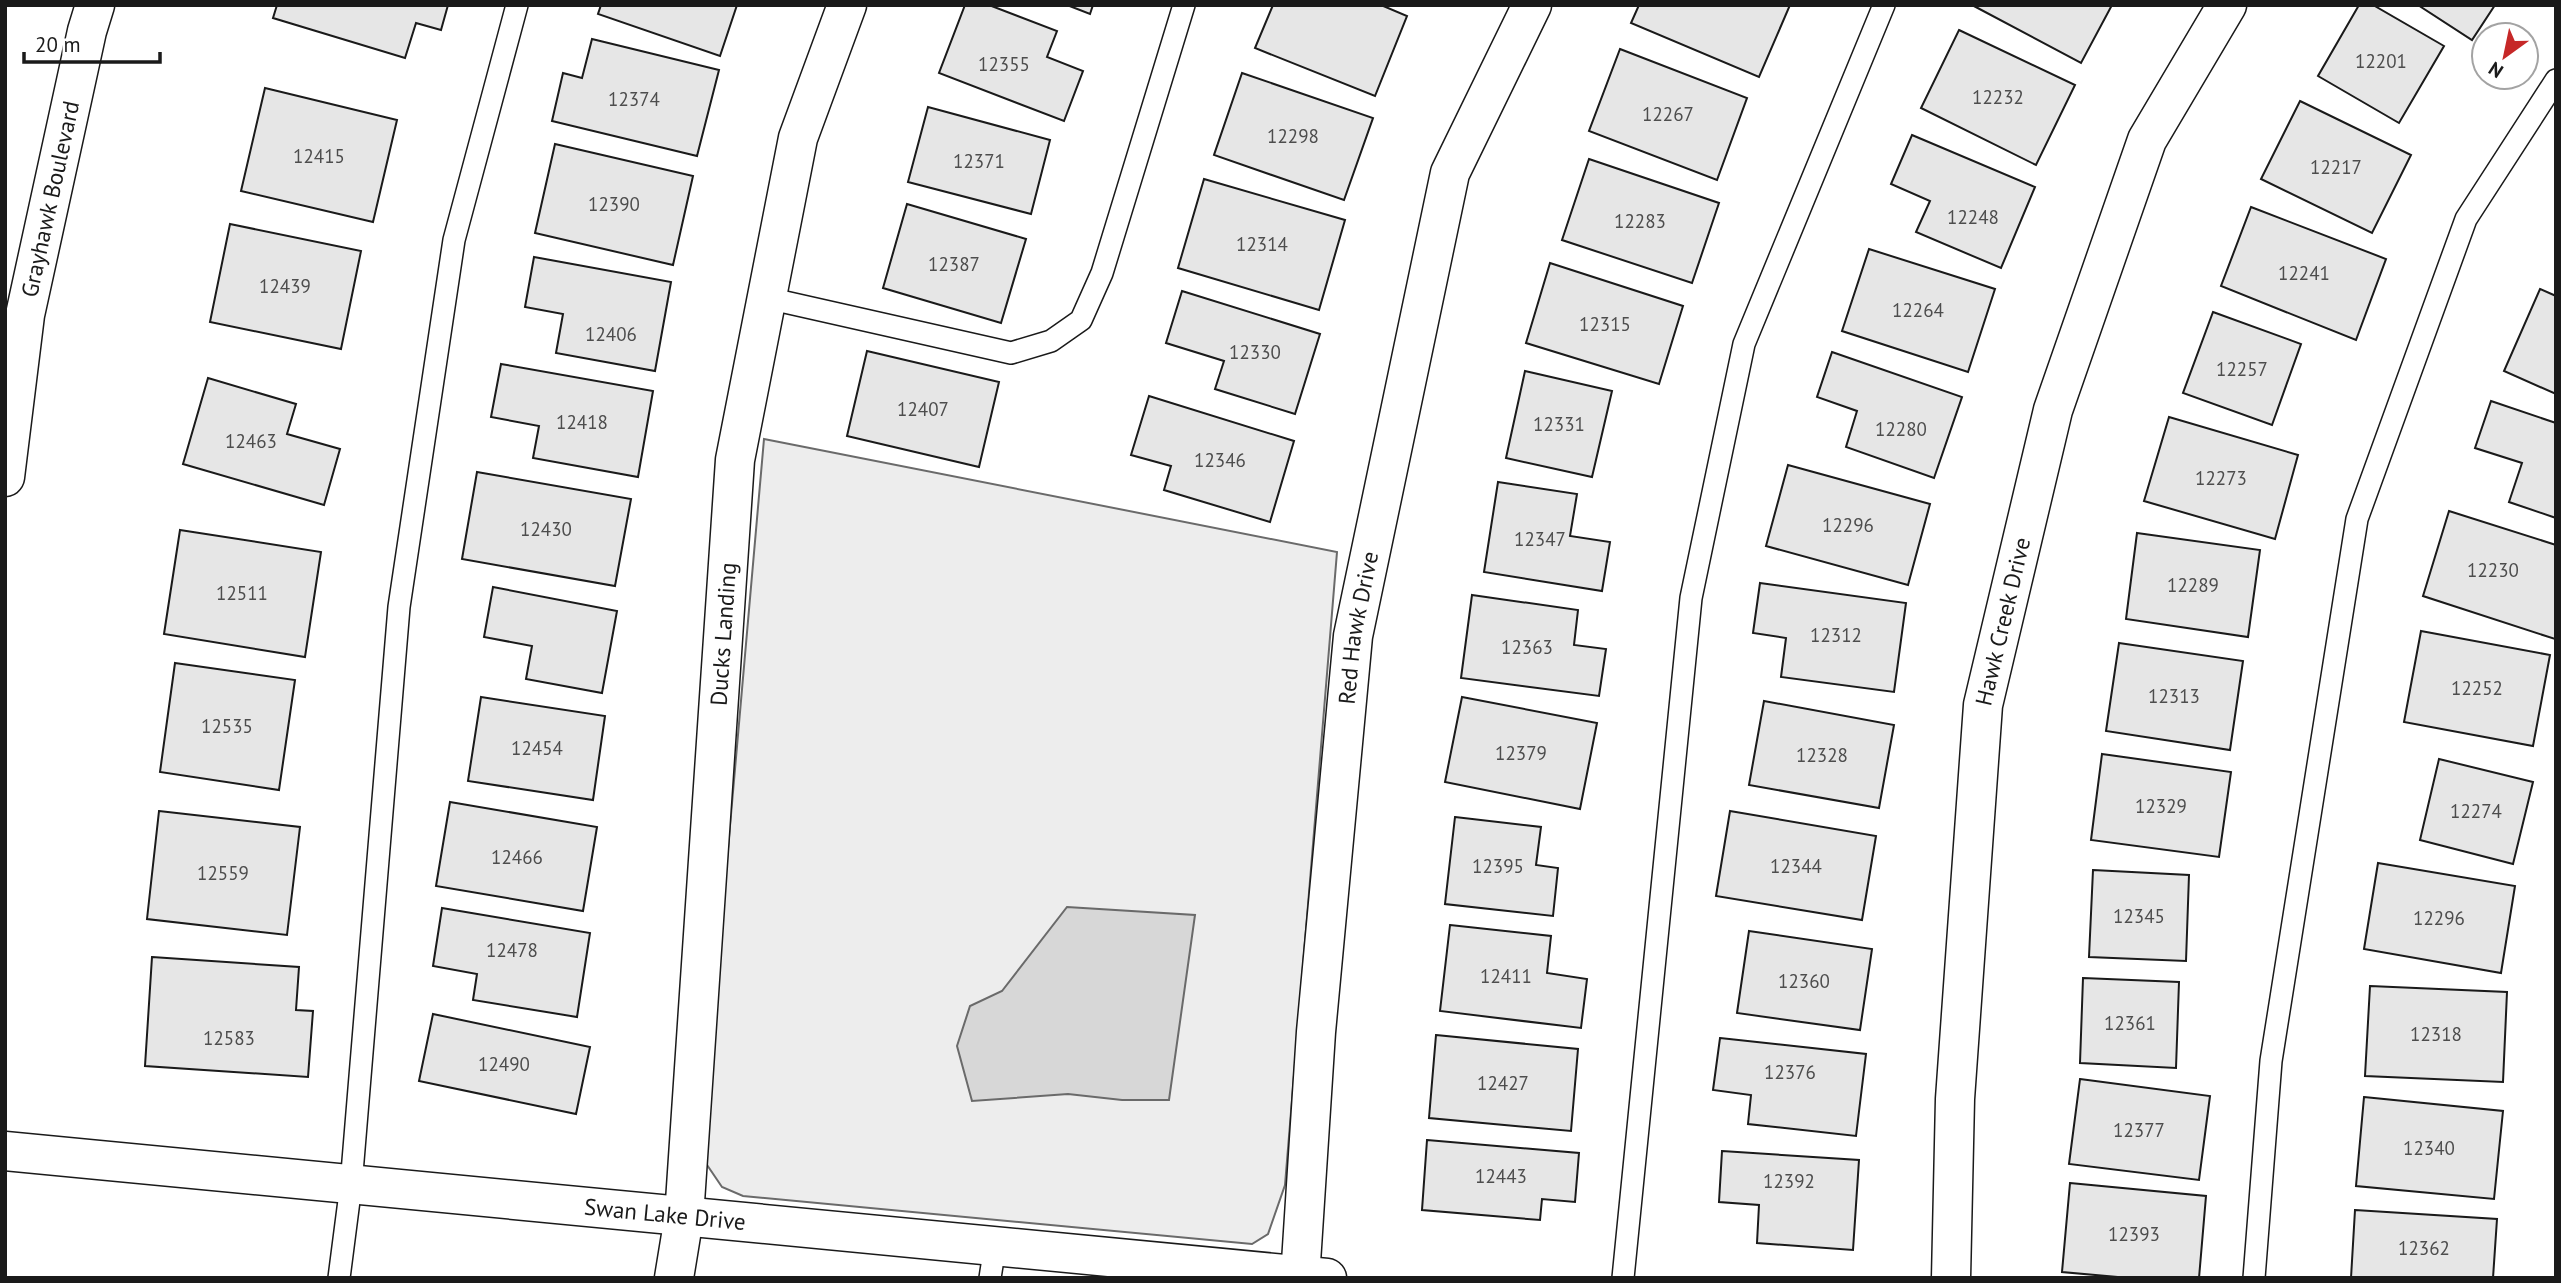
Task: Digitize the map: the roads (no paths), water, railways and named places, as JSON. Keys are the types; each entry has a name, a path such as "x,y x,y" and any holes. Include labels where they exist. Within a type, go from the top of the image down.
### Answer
{"street":[{"name":"Grayhawk Boulevard","path":"5,477 25,315 95,5"},
{"name":"Ducks Landing","path":"674,1278 684,1217 735,460 798,138 847,5"},
{"name":"Red Hawk Drive","path":"1309,1277 1316,1032 1353,636 1450,173 1532,5"},
{"name":"Hawk Creek Drive","path":"1951,1278 1955,1099 1983,705 2053,410 2147,140 2227,5"},
{"name":"Swan Lake Drive","path":"5,1151 684,1217 993,1262 1309,1277"}],"lane":[{"path":"339,1278 351,1185 399,607 454,240 517,5"},
{"path":"767,298 1011,353 1051,341 1081,320 1102,273 1184,5"},
{"path":"1623,1278 1691,598 1744,344 1884,5"},
{"path":"2254,1278 2272,1061 2357,519 2466,219 2556,80"}]}
